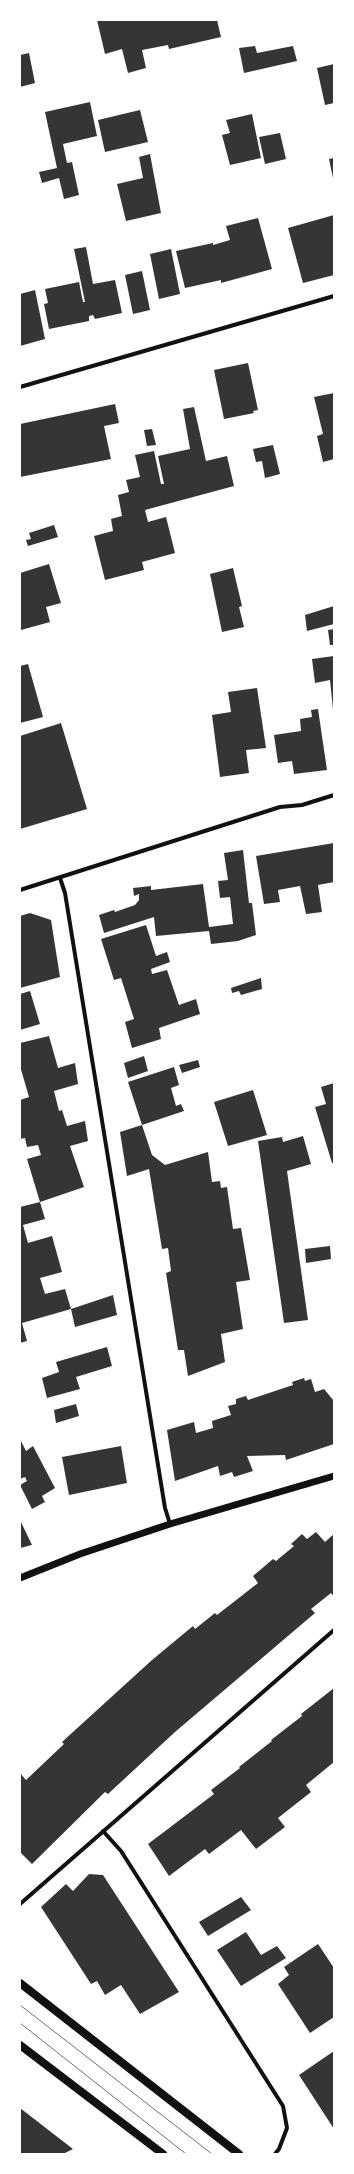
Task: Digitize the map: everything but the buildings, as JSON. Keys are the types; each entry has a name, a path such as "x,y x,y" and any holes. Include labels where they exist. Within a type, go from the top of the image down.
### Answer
{"main road":[{"path":"20,1983 239,2154"},
{"path":"20,2045 164,2154"}],"street":[{"path":"20,386 334,296"},
{"path":"20,890 280,807 302,805 334,795"},
{"path":"60,878 65,893 165,1508 170,1524"},
{"path":"20,1578 80,1554 170,1524 334,1476"},
{"path":"20,1904 334,1630"},
{"path":"103,1831 121,1851 283,2106 287,2128 279,2149 275,2154"}],"tram line":[{"path":"20,2005 212,2154"},
{"path":"20,2023 186,2154"}]}
